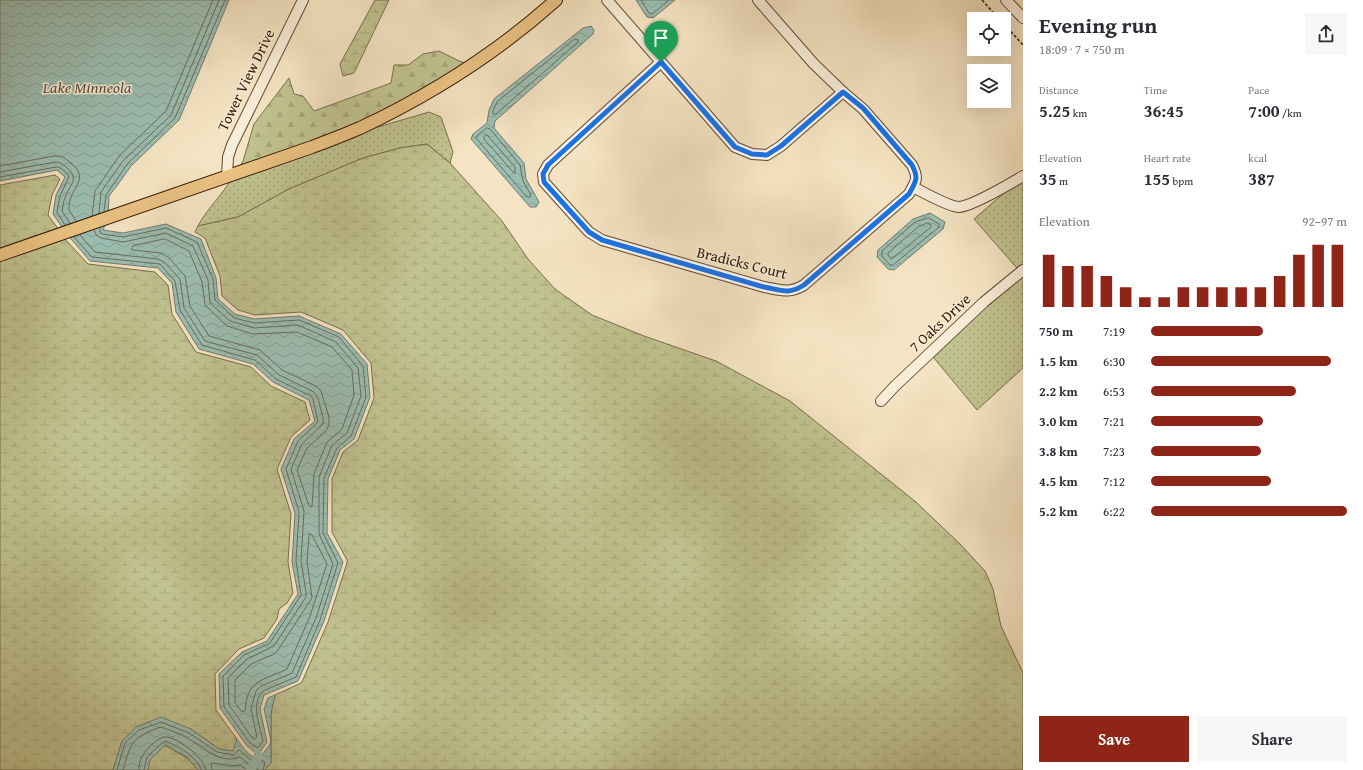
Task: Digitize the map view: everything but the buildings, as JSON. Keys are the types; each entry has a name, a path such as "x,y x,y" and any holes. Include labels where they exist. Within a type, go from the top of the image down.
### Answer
{"main road":[{"path":"0,255 227,177 312,147 360,128 442,84 476,62 515,34 556,0"}],"street":[{"name":"Tower View Drive","path":"227,177 228,157 232,144 303,0"},
{"path":"607,0 735,147 752,154 767,155 781,146 843,92"},
{"path":"758,0 814,64 843,92 863,108 912,165 917,174 913,187 958,207 971,204 1023,176"},
{"path":"1006,0 1023,18"},
{"name":"Bradicks Court","path":"661,62 548,165 543,174 544,182 589,232 602,240 764,287 787,292 796,290 804,285 909,194 913,187"},
{"name":"7 Oaks Drive","path":"881,401 984,302 1023,270"}],"path":[{"path":"982,0 993,12"},
{"path":"1011,32 1023,45"}],"green space":[{"path":"375,0 389,0 354,73 343,76 340,64"},
{"path":"439,51 466,63 440,80 358,123 310,143 239,168 243,161 254,124 289,78 294,94 303,96 314,111 391,83 394,65 408,65 423,54"},
{"path":"429,112 441,117 453,152 450,163 427,144 400,148 363,158 289,189 238,217 198,226 231,180 361,132"},
{"path":"427,144 450,163 502,221 528,259 555,289 592,315 644,336 716,361 790,401 916,502 961,545 985,571 993,589 1001,626 1023,673 1023,770 265,770 271,763 271,713 275,695 302,682 328,622 347,563 347,560 332,532 332,479 343,452 358,440 374,398 371,363 343,330 301,312 255,315 238,310 222,296 220,276 205,238 195,232 198,226 238,217 289,189 363,158 400,148"},
{"path":"55,175 60,179 52,195 48,215 59,230 0,250 0,185"},
{"path":"1019,180 1023,186 1023,275 974,219"},
{"path":"64,238 88,264 155,272 168,285 172,314 196,352 251,367 271,386 305,402 310,420 291,437 277,469 291,514 288,562 293,593 287,603 279,609 277,619 264,638 239,649 215,674 216,710 237,739 233,751 219,749 191,729 122,741 113,770 0,770 0,260"},
{"path":"1023,275 1023,368 977,410 929,352"},
{"path":"165,745 187,758 198,770 148,770 150,760"}],"water":[{"name":"Lake Minneola","path":"0,0 229,0 179,120 131,166 109,196 108,217 103,230 123,233 166,224 201,239 216,278 218,299 235,314 254,319 299,316 341,334 367,364 370,397 354,439 340,450 328,479 327,533 343,562 324,621 298,681 264,695 260,709 267,742 258,755 247,746 220,708 219,674 242,652 267,641 298,594 292,562 295,513 281,469 294,439 315,421 309,400 273,382 253,364 199,349 176,312 172,283 158,268 90,261 66,233 53,214 56,195 65,177 57,170 0,181"},
{"path":"636,0 675,0 653,18 647,17"},
{"path":"591,26 594,30 593,34 495,121 494,128 524,163 526,179 539,202 536,207 530,207 471,139 473,134 487,123 489,110 494,99 583,28"},
{"path":"930,213 945,222 943,229 894,270 888,269 877,257 878,250 913,219"},
{"path":"275,695 271,713 271,741 264,709 268,698"},
{"path":"161,717 191,729 219,749 233,751 237,739 250,755 257,758 260,758 271,741 271,763 265,770 198,770 187,757 165,745 150,760 148,770 113,770 122,741 136,727"}],"waterway":[{"path":"250,770 257,760 258,755"}],"route":[{"path":"661,62 735,147 752,154 767,155 781,146 843,92 863,108 912,165 917,174 916,181 909,194 804,285 796,290 787,292 764,287 602,240 589,232 544,182 543,174 548,165 661,62"}]}
